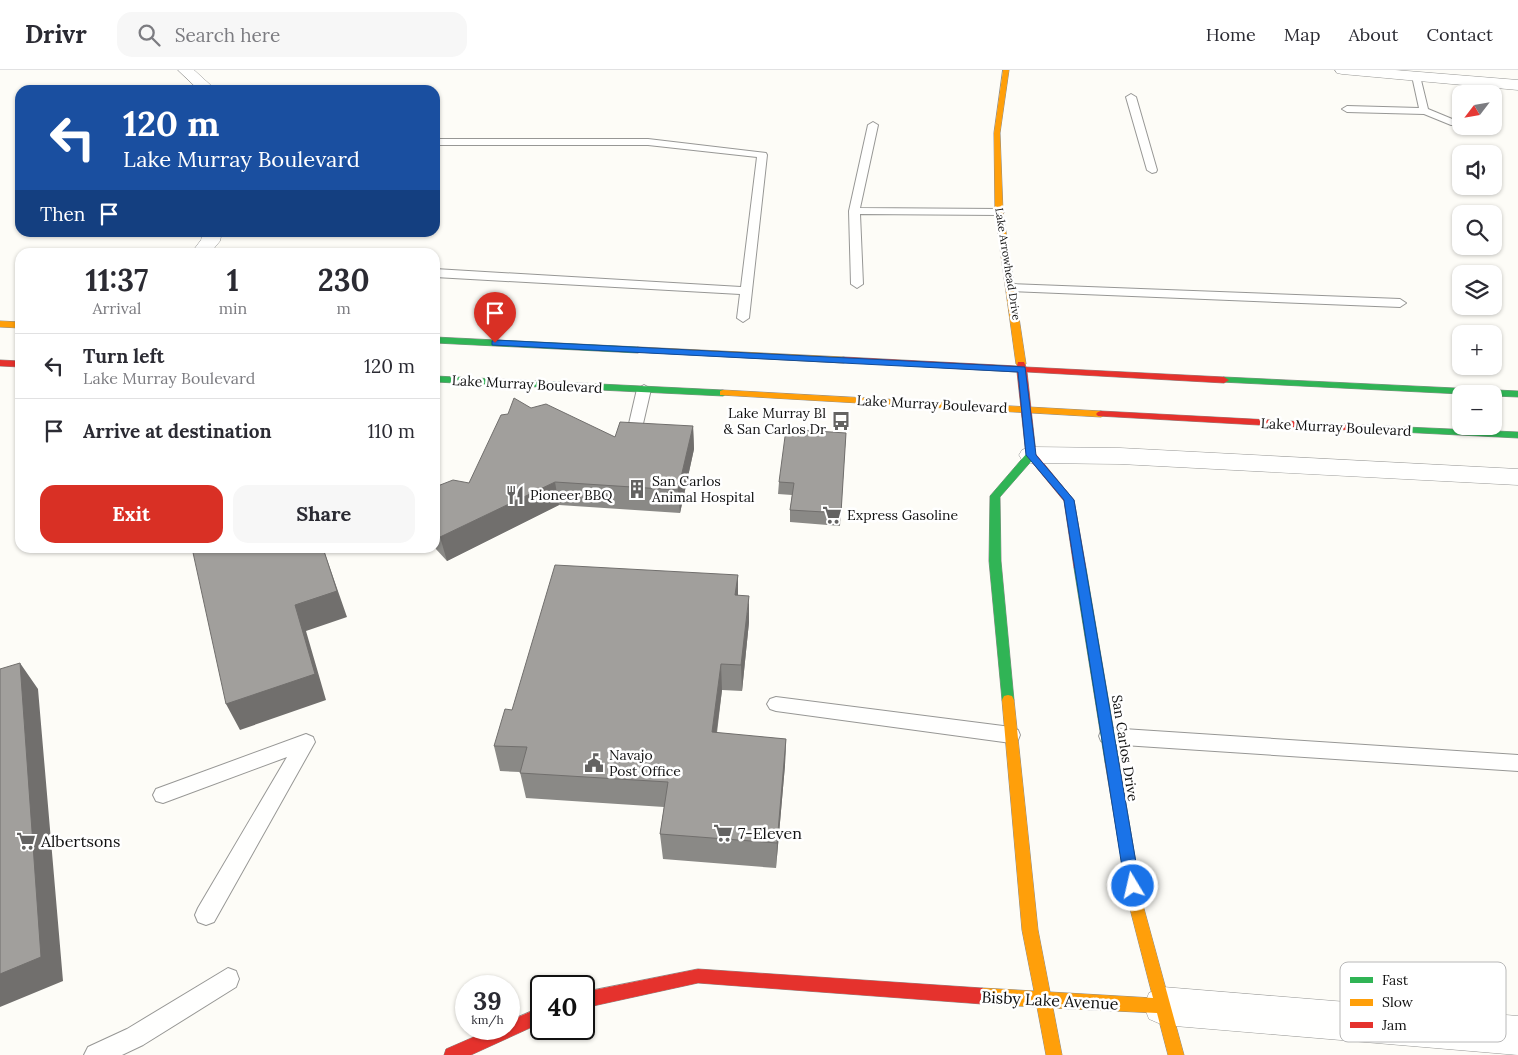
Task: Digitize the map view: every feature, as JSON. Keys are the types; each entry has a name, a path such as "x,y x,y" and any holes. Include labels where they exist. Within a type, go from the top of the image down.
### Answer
{"street":[{"path":"185,70 202,85"},
{"name":"Lake Arrowhead Drive","path":"1006,70 997,132 999,212 1012,288 1022,369"},
{"path":"1342,70 1518,85"},
{"path":"204,248 211,237"},
{"path":"0,324 15,325"},
{"path":"440,340 1022,369 1191,380 1518,394"},
{"path":"0,363 15,364"},
{"path":"1022,369 1031,455 995,496 995,561 1030,930 1054,1055"},
{"name":"Lake Murray Boulevard","path":"440,379 1518,435"},
{"path":"1031,455 1114,456 1518,477"},
{"name":"San Carlos Drive","path":"1031,455 1069,500 1136,905 1176,1055"},
{"name":"Bisby Lake Avenue","path":"595,998 698,976 976,996 1043,998 1163,1006 1340,1021"},
{"path":"452,1055 530,1020"}],"lane":[{"path":"1416,76 1424,111"},
{"path":"1131,97 1152,170"},
{"path":"1347,109 1424,111 1452,122"},
{"path":"856,284 854,211 874,125"},
{"path":"440,142 648,142 762,155 743,318"},
{"path":"854,211 999,212"},
{"path":"440,273 745,291"},
{"path":"1012,288 1400,303"},
{"path":"634,428 644,389"},
{"path":"776,704 1011,735"},
{"path":"1108,736 1518,763"},
{"path":"162,795 306,742 206,915"},
{"path":"96,1055 135,1036 228,979"}],"building":[{"path":"514,398 531,408 546,404 615,437 620,422 693,426 678,490 555,482 440,537 440,485 453,480 469,483 501,415 508,414"},
{"name":"Express Gasoline","path":"786,429 846,433 841,513 790,510 794,483 779,482"},
{"path":"193,553 325,553 337,591 295,605 315,674 226,704"},
{"path":"555,565 738,575 735,595 749,596 741,665 721,664 712,732 786,739 777,843 660,834 668,782 520,773 527,747 494,746 505,709 512,710"},
{"path":"20,663 41,957 0,974 0,669"}],"traffic: fast":[{"path":"440,340 638,350"},
{"path":"440,379 723,393"},
{"path":"1224,380 1518,394"},
{"path":"1383,429 1518,435"},
{"path":"1008,700 995,561 995,496 1031,455"},
{"path":"1080,568 1112,762"}],"traffic: slow":[{"path":"1006,70 997,133 999,212 1021,364"},
{"path":"0,324 15,325"},
{"path":"638,350 844,360"},
{"path":"723,393 1101,414"},
{"path":"1008,700 1030,930 1054,1055"},
{"path":"1112,762 1136,905 1176,1055"},
{"path":"982,996 1163,1006"}],"traffic: jam":[{"path":"844,360 1224,380"},
{"path":"0,363 15,364"},
{"path":"1021,364 1031,455 1069,500 1080,568"},
{"path":"1101,414 1383,429"},
{"path":"595,998 698,976 982,996"},
{"path":"452,1055 530,1020"}],"place":[{"name":"Lake Murray Bl & San Carlos Dr","path":"841,421"},
{"name":"San Carlos Animal Hospital","path":"637,489"},
{"name":"Pioneer BBQ","path":"515,495"},
{"name":"Express Gasoline","path":"832,515"},
{"name":"Navajo Post Office","path":"594,763"},
{"name":"7-Eleven","path":"723,833"},
{"name":"Albertsons","path":"26,841"}],"route":[{"path":"495,343 1022,369 1031,455 1069,500 1133,886"}]}
